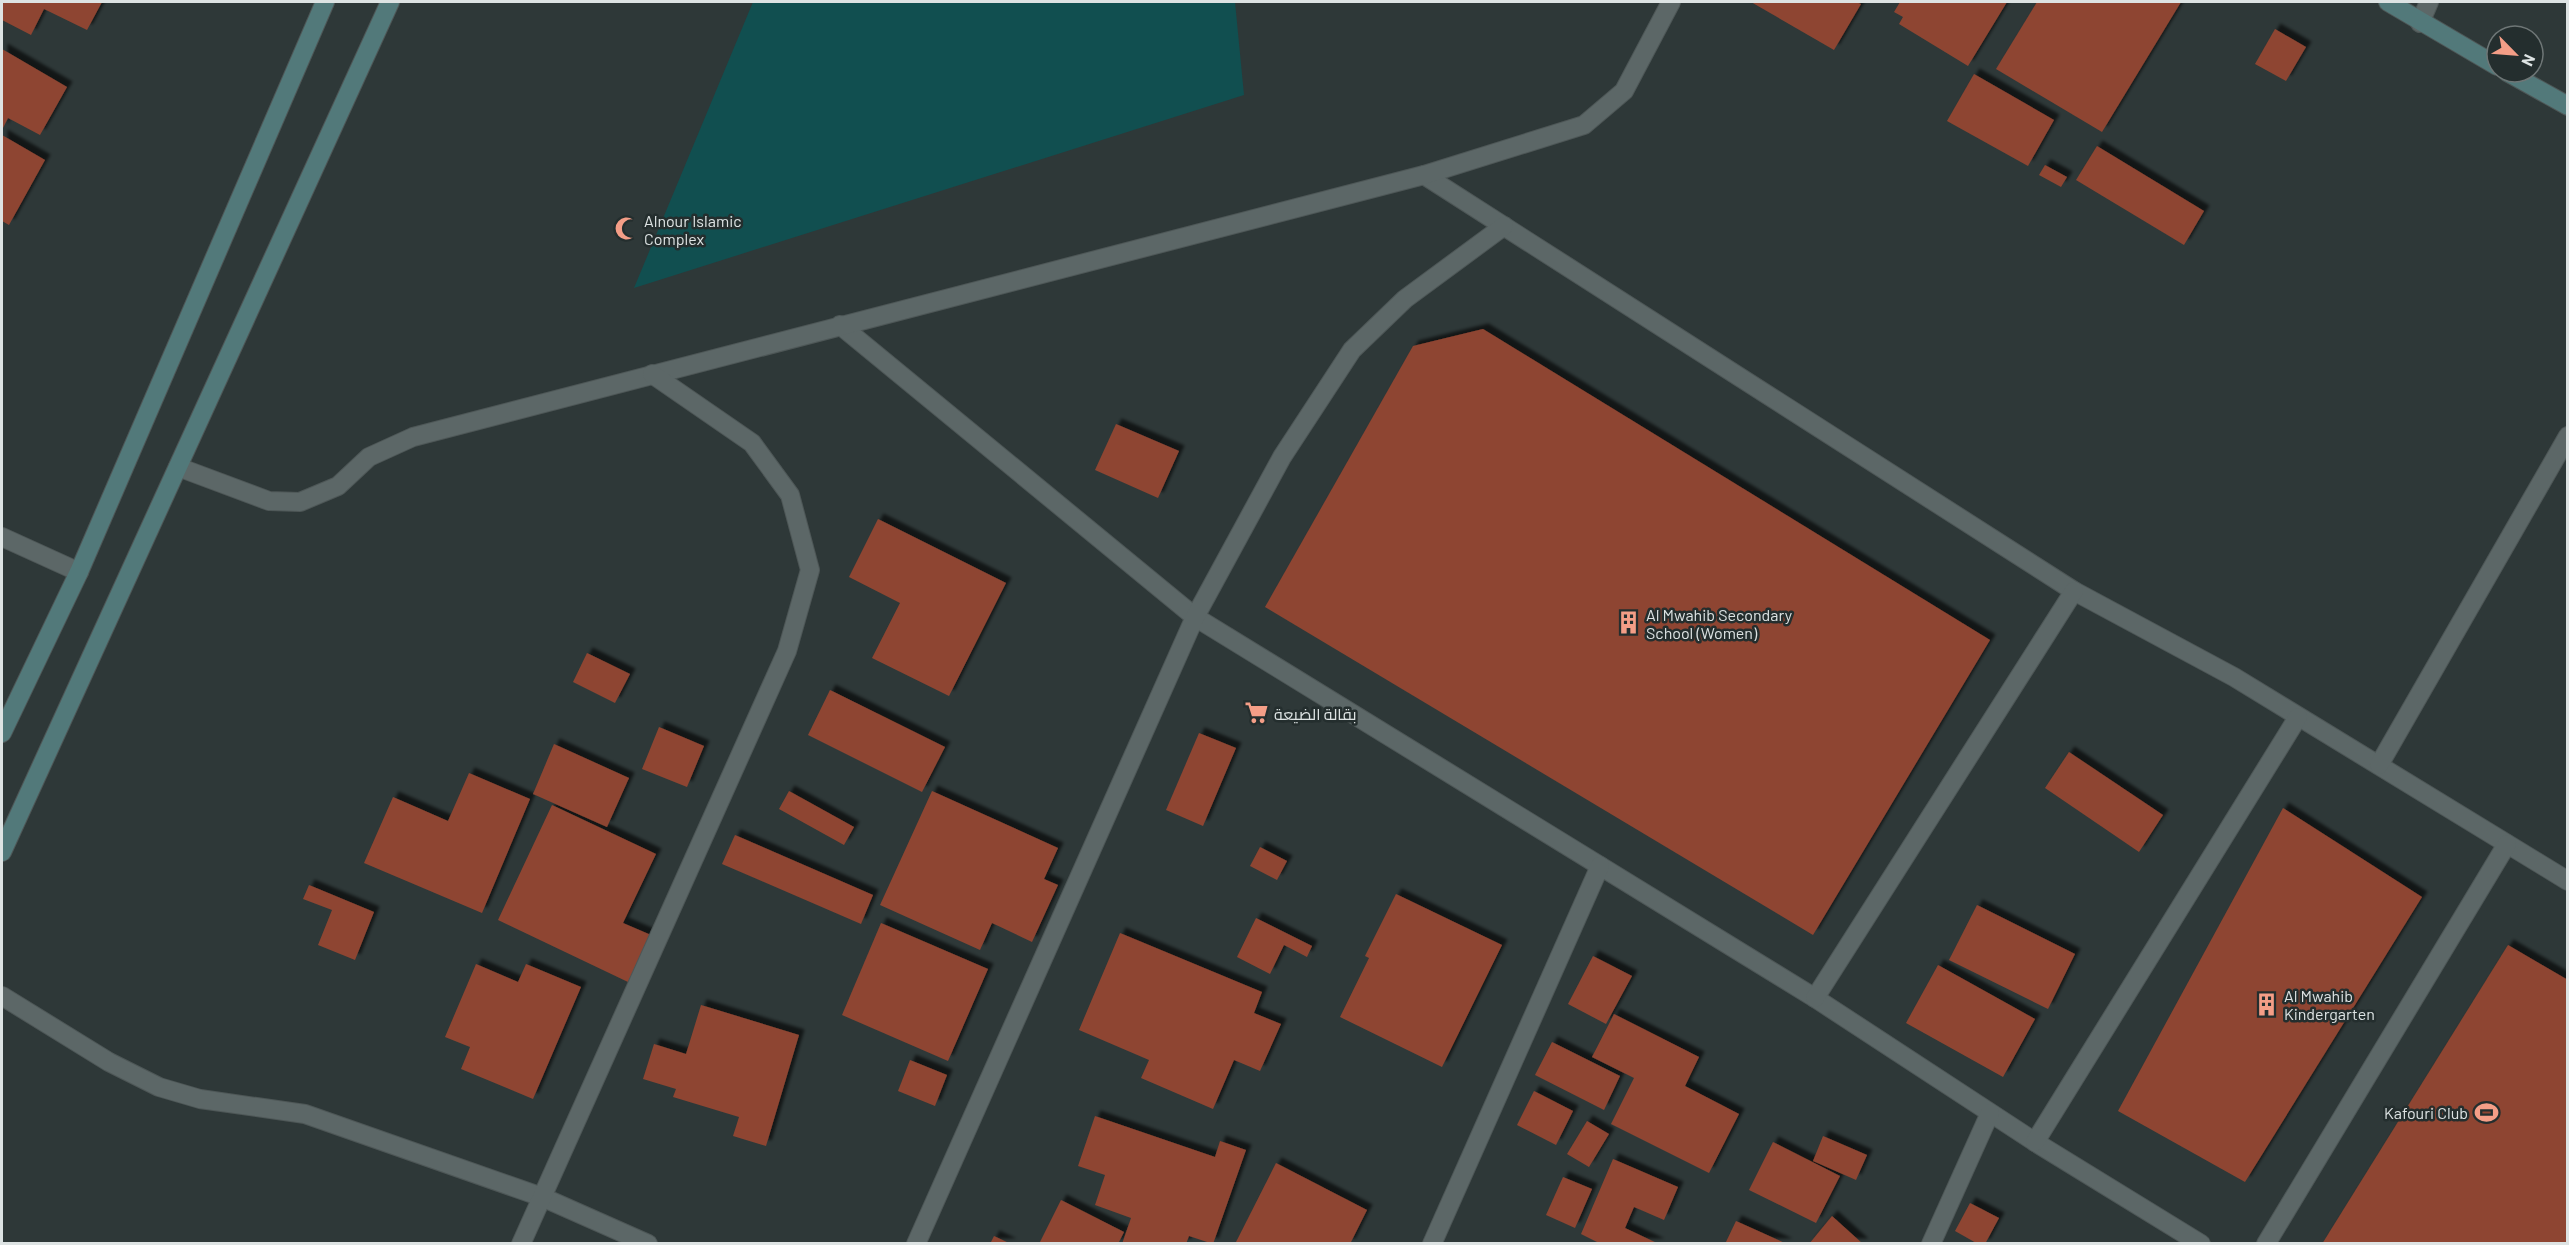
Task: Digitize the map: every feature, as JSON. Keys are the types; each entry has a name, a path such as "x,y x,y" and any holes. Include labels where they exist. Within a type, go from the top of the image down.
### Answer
{"street":[{"path":"2,733 79,572 325,2"},
{"path":"2,852 390,2"},
{"path":"177,467 269,501 300,502 338,486 369,457 413,437 1424,176 1584,125 1624,91 1671,2"},
{"path":"2388,2 2420,23 2485,59"},
{"path":"2420,23 2429,2"},
{"path":"2529,84 2568,106"},
{"path":"1424,176 2074,591 2234,677 2568,881"},
{"path":"916,1244 1195,617 1282,457 1352,350 1406,298 1504,226"},
{"path":"840,325 1195,617 1815,998 2035,1142 2201,1244"},
{"path":"521,1244 787,651 810,570 790,495 752,443 652,374"},
{"path":"2379,765 2568,436"},
{"path":"2,537 79,572"},
{"path":"1815,998 2074,591"},
{"path":"2035,1142 2298,717"},
{"path":"2266,1244 2507,844"},
{"path":"1432,1244 1599,866"},
{"path":"2,996 109,1062 159,1088 200,1099 305,1114 542,1197 648,1244"},
{"path":"1931,1244 1990,1113"}],"shaded area":[{"path":"753,2 1235,2 1244,95 634,288"}],"building":[{"path":"2,2 102,2 87,30 44,9 31,35 2,20"},
{"path":"1751,2 1856,2 1861,4 1834,50"},
{"path":"1900,2 2007,2 1968,66 1899,24 1903,17 1894,12"},
{"path":"2037,2 2181,2 2102,132 1996,69"},
{"path":"2275,29 2306,47 2286,81 2255,64"},
{"path":"2,49 67,87 40,135 8,118 2,130"},
{"path":"1974,74 2054,120 2028,166 1947,121"},
{"path":"2,135 45,160 9,225 2,221"},
{"path":"2097,146 2204,211 2184,245 2076,180"},
{"path":"2045,165 2067,177 2061,187 2039,175"},
{"name":"Al Mwahib Secondary School (Women)","path":"1483,329 1990,640 1813,935 1265,607 1413,346"},
{"path":"1116,424 1179,451 1158,498 1095,470"},
{"path":"878,519 1006,583 949,696 872,658 900,603 849,577"},
{"path":"587,653 630,674 615,703 573,682"},
{"path":"830,690 945,747 922,792 808,735"},
{"path":"659,727 704,746 687,787 642,769"},
{"path":"1199,733 1236,748 1203,826 1166,810"},
{"path":"554,744 629,778 607,827 533,794"},
{"path":"2069,752 2163,815 2139,852 2045,788"},
{"path":"469,773 530,799 482,913 364,863 393,797 448,821"},
{"path":"789,791 854,827 844,845 779,809"},
{"path":"932,791 1058,848 1044,879 1058,885 1032,942 992,923 980,950 880,905"},
{"path":"552,805 656,854 623,923 651,935 628,982 498,920"},
{"name":"Al Mwahib Kindergarten","path":"2283,808 2422,897 2245,1182 2118,1111"},
{"path":"735,835 873,895 861,924 722,864"},
{"path":"1260,847 1287,861 1277,880 1250,866"},
{"path":"309,885 374,912 355,960 318,945 332,910 303,899"},
{"path":"1396,894 1502,945 1442,1067 1340,1017 1369,958 1365,956"},
{"path":"1977,905 2075,954 2048,1009 1949,960"},
{"path":"1256,918 1312,946 1307,957 1284,945 1270,974 1237,957"},
{"path":"881,923 988,969 948,1061 842,1015"},
{"path":"1120,933 1262,992 1254,1013 1281,1024 1260,1071 1234,1060 1213,1109 1141,1078 1149,1060 1079,1030"},
{"name":"Kafouri Club","path":"2508,945 2568,980 2568,1244 2322,1244"},
{"path":"1593,956 1632,976 1606,1024 1568,1004"},
{"path":"476,964 518,982 526,964 581,987 533,1099 461,1069 470,1047 445,1037"},
{"path":"1938,965 2035,1019 2003,1077 1906,1023"},
{"path":"701,1005 799,1035 766,1146 733,1136 739,1117 673,1097 676,1089 643,1079 654,1044 686,1054"},
{"path":"1614,1014 1699,1057 1685,1086 1739,1114 1709,1173 1611,1124 1634,1078 1592,1057"},
{"path":"1552,1042 1620,1076 1604,1110 1535,1075"},
{"path":"910,1060 947,1075 935,1106 898,1091"},
{"path":"1534,1091 1573,1111 1556,1145 1517,1125"},
{"path":"1095,1116 1215,1157 1220,1141 1246,1150 1213,1244 1189,1236 1186,1244 1122,1244 1131,1218 1095,1205 1105,1175 1078,1166"},
{"path":"1587,1121 1609,1134 1589,1167 1567,1154"},
{"path":"1823,1136 1867,1155 1856,1180 1813,1161"},
{"path":"1773,1142 1840,1176 1816,1223 1749,1190"},
{"path":"1613,1159 1678,1187 1664,1220 1634,1207 1625,1228 1659,1244 1601,1244 1581,1234"},
{"path":"1276,1163 1367,1210 1350,1244 1235,1244"},
{"path":"1563,1177 1592,1189 1575,1228 1546,1215"},
{"path":"1061,1200 1124,1232 1118,1244 1040,1242"},
{"path":"1970,1203 1999,1218 1985,1244 1978,1244 1955,1231"},
{"path":"1832,1216 1863,1244 1809,1244"},
{"path":"1736,1221 1787,1244 1725,1244"},
{"path":"994,1236 1011,1244 990,1244"}],"place":[{"name":"Alnour Islamic Complex","path":"626,229"},
{"name":"Al Mwahib Secondary School (Women)","path":"1628,623"},
{"name":"بقالة الضيعة","path":"1256,713"},
{"name":"Al Mwahib Kindergarten","path":"2266,1004"},
{"name":"Kafouri Club","path":"2486,1112"}]}
